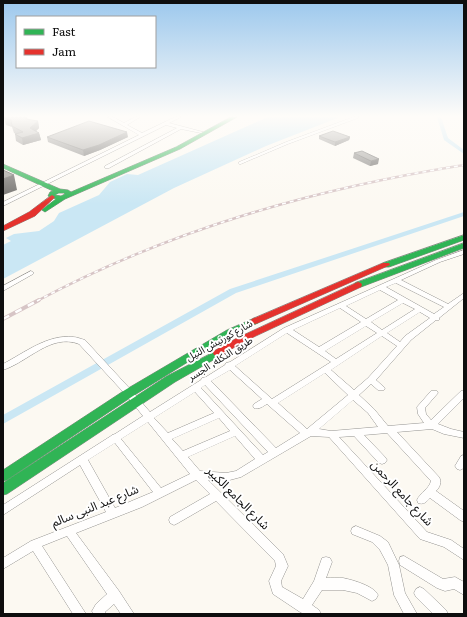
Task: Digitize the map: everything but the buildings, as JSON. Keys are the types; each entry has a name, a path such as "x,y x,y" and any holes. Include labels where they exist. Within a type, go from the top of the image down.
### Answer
{"main road":[{"path":"82,187 174,146"},
{"path":"3,229 45,210 59,195 182,146"},
{"path":"3,166 59,195"},
{"path":"3,171 40,185"},
{"name":"شارع كورنيش النيل","path":"3,476 129,393 250,322 391,263 464,237"},
{"name":"شارع كورنيش النيل","path":"3,490 171,379 259,330 400,268 464,245"}],"street":[{"path":"3,204 120,146"},
{"path":"107,167 146,146"},
{"name":"طريق النكله, الجسر","path":"3,510 148,416 287,330 438,261 464,252"},
{"path":"3,289 31,273"},
{"path":"396,280 449,307"},
{"path":"380,287 436,318"},
{"path":"197,475 232,476 309,433 371,380 400,345 464,295"},
{"path":"319,351 403,300"},
{"path":"340,305 400,345"},
{"path":"257,406 270,401 325,369 420,309"},
{"path":"287,330 336,362"},
{"name":"شارع الجامع الكبير","path":"3,367 53,342 65,338 75,338 82,342 129,393 197,475 279,558 282,566 274,586 280,593 315,614"},
{"path":"229,366 309,433 331,434 431,426 464,435"},
{"path":"325,369 371,411 387,430 435,478 436,484 422,500"},
{"path":"205,380 275,453"},
{"path":"371,380 381,388"},
{"path":"195,387 262,460"},
{"path":"431,426 420,409 434,393"},
{"path":"431,426 464,393"},
{"path":"166,438 220,414"},
{"path":"181,456 236,432"},
{"path":"356,432 382,460"},
{"name":"شارع جامع الرحمن","path":"331,434 424,536 447,543 464,555"},
{"path":"115,437 159,494"},
{"path":"82,459 113,514"},
{"name":"شارع عبد النبى سالم","path":"3,564 34,544 113,514 159,494 197,475"},
{"path":"430,492 464,517"},
{"path":"174,520 218,495"},
{"path":"69,531 128,614"},
{"path":"356,531 376,539 384,546 393,565 400,595 411,614"},
{"path":"34,544 80,614"},
{"path":"404,561 441,584 455,583 464,589"},
{"path":"304,608 319,584 326,562"},
{"path":"319,584 343,584 359,588 372,595"},
{"path":"420,593 442,614"},
{"path":"100,614 98,611 100,608 115,595"}],"lane":[{"path":"240,163 280,146"}],"water":[{"path":"203,146 267,146 174,188 3,279 3,245 11,241 6,238 14,234 39,231 54,221 59,213 99,195 110,182 127,174 138,175"}],"waterway":[{"path":"455,146 464,152"},
{"path":"3,420 233,291 464,214"}],"railway":[{"path":"37,301 88,275 140,253 245,215 353,186 464,165"},
{"path":"3,319 39,300"}],"traffic: fast":[{"path":"66,197 182,146"},
{"path":"3,166 59,191"},
{"path":"59,191 66,191 69,194 62,198 51,196 52,193 59,191"},
{"path":"45,210 62,198"},
{"path":"386,265 464,237"},
{"path":"358,285 464,245"},
{"path":"3,476 129,393 230,332 255,321"},
{"path":"3,490 171,379 218,353"}],"traffic: jam":[{"path":"3,229 32,214 52,197"},
{"path":"255,321 386,265"},
{"path":"218,353 240,340 358,285"}]}
